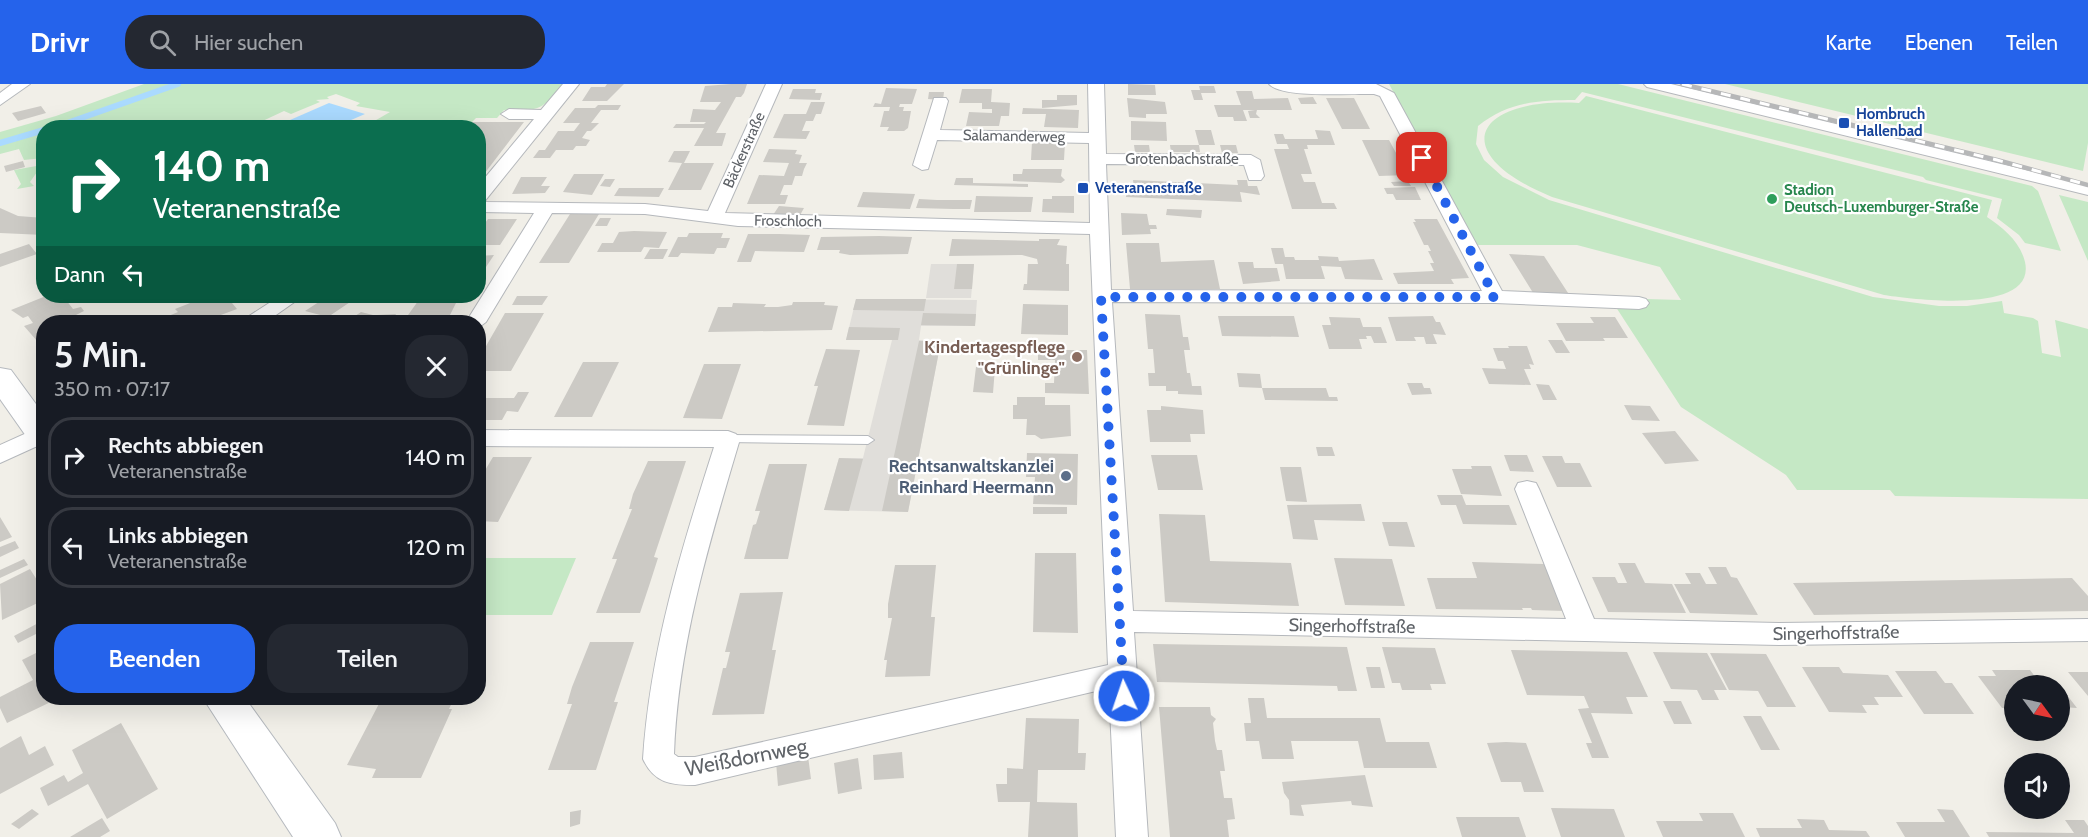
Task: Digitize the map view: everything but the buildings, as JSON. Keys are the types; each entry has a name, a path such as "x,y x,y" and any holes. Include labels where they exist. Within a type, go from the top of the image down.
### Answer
{"street":[{"path":"0,100 22,84"},
{"path":"486,188 572,84"},
{"name":"Bäckerstraße","path":"714,217 774,84"},
{"path":"1096,84 1101,297 1132,837"},
{"path":"1277,84 1290,88 1376,89 1386,93 1495,297"},
{"path":"1652,84 2088,190"},
{"path":"922,165 940,101"},
{"path":"510,114 545,115"},
{"name":"Salamanderweg","path":"931,135 1097,148"},
{"name":"Grotenbachstraße","path":"1097,148 1251,160 1255,176"},
{"name":"Froschloch","path":"486,207 645,209 738,220 1098,229"},
{"path":"480,315 546,208"},
{"path":"1101,297 1495,297 1639,303"},
{"path":"264,315 282,303"},
{"path":"0,377 36,428"},
{"path":"486,438 728,439"},
{"name":"Weißdornweg","path":"728,439 685,583 667,670 658,759 671,771 695,771 1123,672"},
{"path":"0,455 36,440"},
{"path":"1527,489 1584,630"},
{"name":"Singerhoffstraße","path":"1120,621 1779,634 2088,630"},
{"path":"235,705 319,837"}],"lane":[{"path":"728,439 868,440"}],"shaded area":[{"path":"931,264 974,264 971,298 926,298"},
{"path":"856,299 977,300 975,326 921,326 919,340 941,341 908,512 824,510 839,458 863,458 892,340 846,340"}],"green space":[{"path":"144,84 563,84 550,100 538,108 504,110 497,118 476,118 474,120 376,120 390,112 356,106 360,103 336,94 327,97 329,99 316,100 320,102 291,114 284,111 265,120 42,120"},
{"path":"1389,84 1618,84 2032,186 2038,191 2061,251 2025,243 2019,235 1997,218 2002,199 1926,180 1923,177 1582,92 1575,100 1536,102 1501,112 1478,126 1476,144 1484,160 1503,177 1549,200 1873,297 1939,306 1967,306 2002,301 2004,313 2038,321 2042,353 2061,357 2055,320 2088,329 2088,499 1895,496 1890,490 1797,490 1786,475 1681,407 1610,298 1681,300 1660,267 1577,245 1476,245"},
{"path":"1725,84 2088,84 2088,143 2083,171"},
{"name":"Stadion Deutsch-Luxemburger-Straße","path":"1586,96 1992,200 1987,217 2015,241 2023,254 2025,262 2023,279 2012,290 1993,297 1969,300 1943,301 1884,295 1552,197 1518,180 1496,162 1485,146 1486,131 1496,118 1516,109 1544,103 1579,103"},
{"path":"36,122 36,159 24,160 19,149 0,154 0,132"},
{"path":"36,166 36,174 30,182 34,186 17,189 21,184 14,170"},
{"path":"2059,195 2088,202 2088,261"},
{"path":"486,558 576,558 552,615 486,615"}],"water":[{"path":"329,103 365,114 351,120 290,120"}],"waterway":[{"path":"76,120 178,84"},
{"path":"0,143 36,132"}],"railway":[{"path":"1682,84 1997,160 2088,185"}],"place":[{"name":"Hombruch Hallenbad","path":"1844,123"},
{"name":"Veteranenstraße","path":"1083,188"},
{"name":"Stadion Deutsch-Luxemburger-Straße","path":"1772,199"},
{"name":"Kindertagespflege \"Grünlinge\"","path":"1077,357"},
{"name":"Rechtsanwaltskanzlei Reinhard Heermann","path":"1066,476"}],"route":[{"path":"1124,696 1101,297 1495,297 1422,158"}]}
